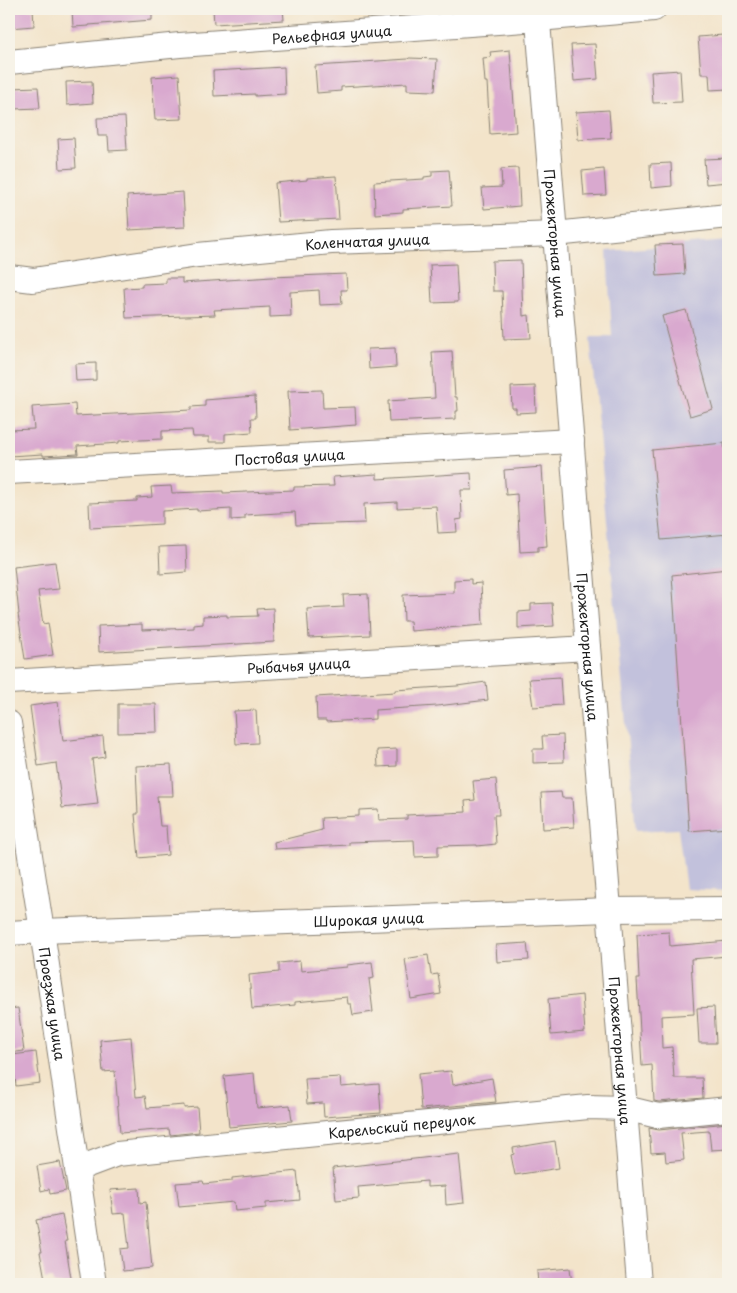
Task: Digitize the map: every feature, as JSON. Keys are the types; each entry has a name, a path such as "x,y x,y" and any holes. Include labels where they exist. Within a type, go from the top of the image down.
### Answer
{"street":[{"name":"Рельефная улица","path":"9,62 538,14 654,9"},
{"name":"Прожекторная улица","path":"538,14 639,1284"},
{"name":"Коленчатая улица","path":"9,277 33,280 198,254 331,242 555,234 728,216"},
{"name":"Постовая улица","path":"9,472 572,441"},
{"name":"Рыбачья улица","path":"9,682 588,648"},
{"name":"Проезжая улица","path":"9,722 42,930 94,1284"},
{"name":"Широкая улица","path":"9,933 42,930 609,910 728,909"},
{"name":"Карельский переулок","path":"77,1169 117,1154 588,1107 625,1108 658,1116 728,1109"}],"shaded area":[{"path":"728,241 728,891 686,889 678,829 636,831 590,338 612,336 607,251"}],"building":[{"path":"9,9 33,9 34,26 9,28"},
{"path":"72,9 152,9 152,20 73,27"},
{"path":"213,9 283,9 284,20 214,24"},
{"path":"723,35 723,42 726,42 728,89 710,90 709,74 701,74 698,37"},
{"path":"595,44 598,79 574,81 571,45"},
{"path":"510,50 516,132 490,134 487,82 485,82 483,58 491,57 490,52"},
{"path":"409,58 437,59 435,91 407,90 407,83 341,87 341,91 317,93 315,66"},
{"path":"284,67 285,94 214,96 213,71"},
{"path":"680,70 682,102 653,103 651,72"},
{"path":"179,75 182,119 155,120 152,77"},
{"path":"92,81 93,103 67,105 66,82"},
{"path":"38,87 40,108 13,109 12,88"},
{"path":"609,110 611,138 578,140 576,112"},
{"path":"125,117 127,150 109,151 108,136 98,136 97,118"},
{"path":"74,138 76,168 60,169 58,139"},
{"path":"728,158 728,182 706,184 704,159"},
{"path":"671,163 672,186 651,188 650,164"},
{"path":"518,168 520,206 484,209 482,188 502,187 501,169"},
{"path":"604,169 606,195 584,196 582,171"},
{"path":"449,170 452,206 403,209 403,212 375,214 374,182 424,179 424,177 432,176 432,171"},
{"path":"336,176 339,219 278,222 275,183"},
{"path":"183,192 185,227 129,230 127,196"},
{"path":"683,244 685,274 657,276 655,245"},
{"path":"521,260 523,316 529,315 531,338 504,339 502,291 493,291 492,261"},
{"path":"456,264 458,302 432,303 430,265"},
{"path":"346,274 347,290 341,290 342,304 320,305 319,290 290,292 291,316 270,317 270,307 214,310 215,315 126,318 124,288 142,287 142,284 166,283 166,278 182,278 182,283"},
{"path":"686,310 713,409 690,416 662,316"},
{"path":"395,348 396,367 369,369 368,349"},
{"path":"452,351 455,397 457,397 458,411 456,411 456,419 389,422 388,401 435,398 432,352"},
{"path":"96,363 96,380 76,381 75,364"},
{"path":"535,386 536,412 516,413 516,408 512,408 511,387"},
{"path":"322,390 323,408 355,407 356,425 290,430 288,391"},
{"path":"255,396 256,418 251,418 252,432 225,434 225,442 209,442 209,437 193,437 192,430 162,431 162,439 119,441 119,443 77,446 78,454 9,456 9,430 34,429 32,407 75,404 76,416 191,410 191,407 205,406 205,400"},
{"path":"724,443 728,483 728,534 661,540 652,450"},
{"path":"542,467 547,546 538,547 538,551 520,552 517,494 506,495 504,470"},
{"path":"471,473 472,490 461,490 462,519 456,520 457,532 438,533 436,506 397,508 397,502 364,504 365,523 296,525 295,512 245,515 245,519 231,520 231,509 197,511 197,509 162,511 162,524 90,528 89,503 137,501 137,498 152,497 151,487 171,486 172,493 294,490 294,487 334,486 333,477 377,474 377,479"},
{"path":"186,546 187,572 160,574 159,547"},
{"path":"55,562 59,589 38,591 43,624 48,623 53,655 25,659 18,614 14,567"},
{"path":"728,569 728,828 689,831 672,575"},
{"path":"471,579 471,584 481,583 483,625 411,631 410,621 404,621 403,595 454,593 454,580"},
{"path":"368,594 370,635 309,638 307,609 344,607 343,595"},
{"path":"552,603 554,626 518,628 518,612 531,611 531,604"},
{"path":"273,608 274,642 99,652 98,626 142,624 142,630 194,628 194,625 203,624 203,616 258,616 257,609"},
{"path":"560,677 562,705 533,707 529,679"},
{"path":"486,682 488,700 375,710 375,719 326,722 326,720 317,720 316,697 395,692 395,690"},
{"path":"58,702 63,741 103,736 105,757 92,759 98,804 62,808 56,763 38,766 30,706"},
{"path":"118,704 156,704 157,732 118,733"},
{"path":"256,710 258,743 236,744 234,711"},
{"path":"563,735 564,762 533,763 533,749 543,749 542,736"},
{"path":"397,749 397,766 378,767 377,750"},
{"path":"171,764 173,796 157,796 160,826 166,826 168,855 139,858 135,814 138,814 136,766"},
{"path":"496,779 499,815 494,815 496,844 438,846 438,856 415,857 414,840 349,842 349,845 275,849 274,842 322,830 321,818 359,816 359,810 378,809 379,820 407,819 407,815 466,812 465,801 475,800 473,781"},
{"path":"561,792 562,798 572,798 574,827 543,829 541,793"},
{"path":"669,932 670,946 728,941 728,956 691,959 694,1014 661,1016 662,1048 672,1047 674,1078 702,1078 703,1098 659,1102 654,1101 652,1065 642,1066 637,979 639,979 637,934"},
{"path":"527,943 529,960 497,962 496,945"},
{"path":"428,955 431,975 438,974 441,994 411,999 405,959"},
{"path":"300,961 301,971 347,967 347,965 372,962 374,978 369,979 373,1012 353,1015 351,1004 348,1004 347,997 295,1002 295,1005 252,1009 249,975 279,972 279,963"},
{"path":"582,995 585,1032 551,1035 548,999"},
{"path":"714,1007 716,1043 699,1043 697,1008"},
{"path":"18,1008 24,1051 9,1053 9,1009"},
{"path":"131,1037 136,1097 145,1096 147,1108 184,1105 184,1108 197,1107 199,1132 170,1135 169,1129 120,1133 115,1071 103,1072 100,1040"},
{"path":"36,1052 40,1083 16,1086 12,1055"},
{"path":"451,1071 453,1085 492,1078 496,1102 421,1109 418,1074"},
{"path":"254,1073 257,1108 290,1105 292,1121 229,1127 224,1076"},
{"path":"340,1077 341,1087 379,1084 381,1113 324,1117 323,1103 307,1104 305,1079"},
{"path":"728,1123 728,1149 711,1150 709,1131 681,1133 684,1160 666,1162 665,1152 651,1153 649,1128 659,1130"},
{"path":"555,1141 559,1168 515,1175 511,1155 514,1154 513,1148"},
{"path":"459,1154 464,1203 446,1205 445,1186 427,1187 427,1181 358,1187 359,1198 336,1200 333,1168"},
{"path":"60,1162 66,1191 50,1194 49,1189 41,1191 37,1166"},
{"path":"297,1171 300,1200 266,1203 266,1208 235,1211 234,1202 179,1207 176,1183 203,1181 204,1184 232,1181 232,1178"},
{"path":"139,1188 140,1203 146,1202 152,1268 123,1271 120,1249 129,1248 125,1213 113,1214 110,1190"},
{"path":"62,1215 72,1284 53,1284 52,1278 45,1279 40,1252 42,1252 36,1220"},
{"path":"570,1268 572,1284 538,1284 537,1271"}]}
